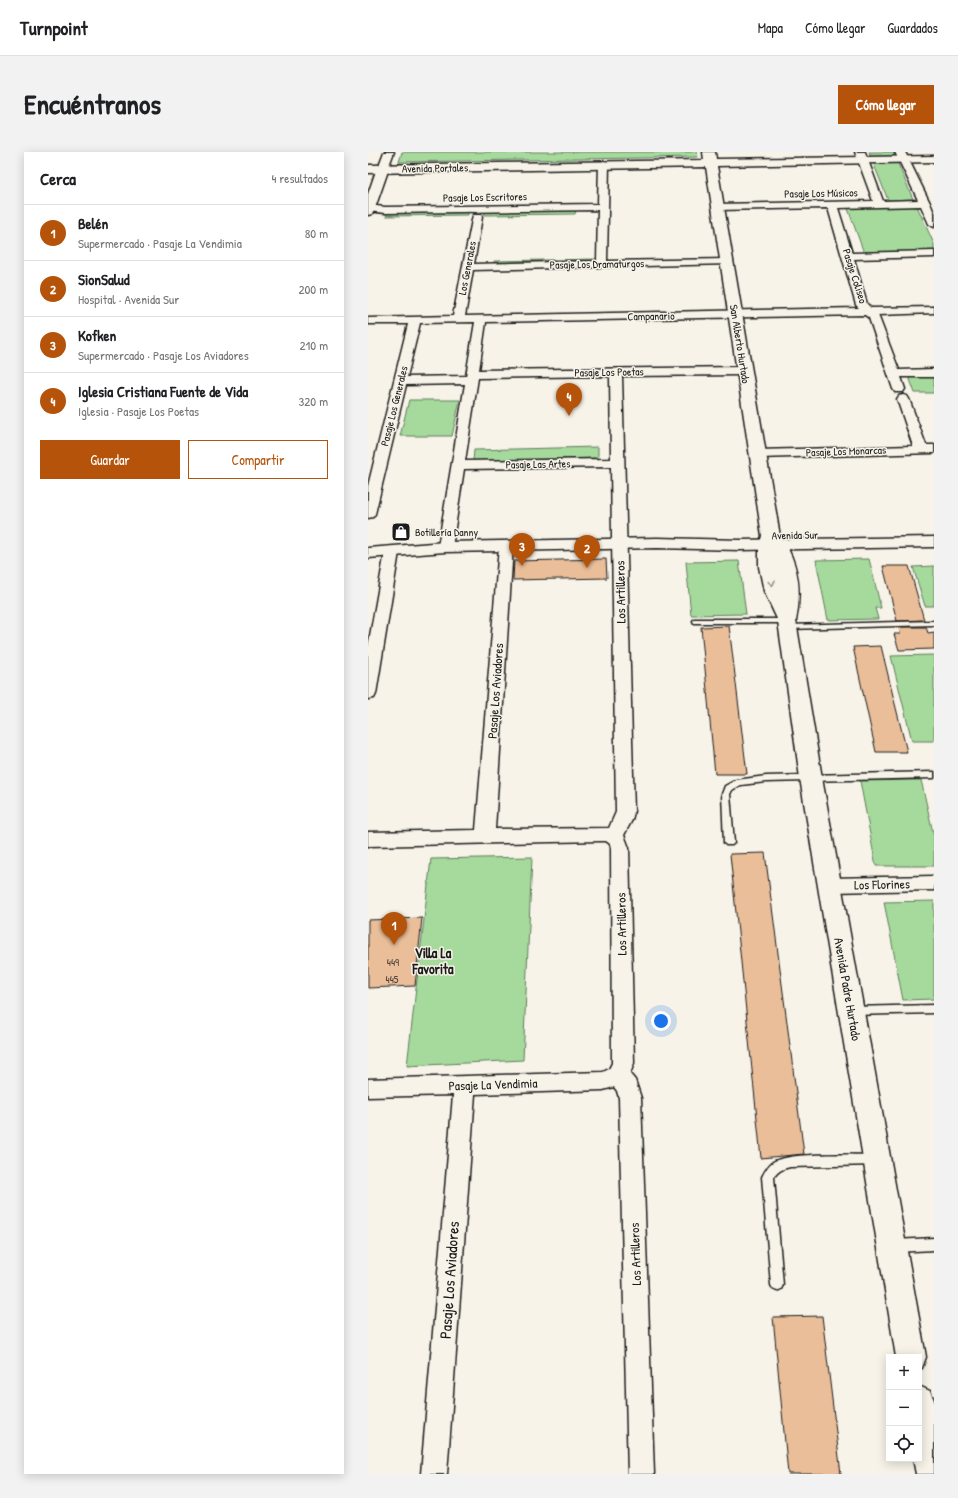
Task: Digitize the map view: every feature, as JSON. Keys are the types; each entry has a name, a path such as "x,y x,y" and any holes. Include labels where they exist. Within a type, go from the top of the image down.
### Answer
{"main road":[{"name":"Avenida Portales","path":"368,169 604,164 710,157 902,156 934,159"},
{"name":"San Alberto Hurtado","path":"710,157 772,542"},
{"path":"368,212 383,168"},
{"name":"Avenida Sur","path":"368,553 445,548 657,542 716,545 934,532"},
{"name":"Avenida Sur","path":"772,542 934,542"},
{"name":"Avenida Padre Hurtado","path":"772,542 767,559 773,591 778,606 788,624 811,778 910,1354"},
{"name":"Avenida Sur","path":"368,545 413,545 445,548"},
{"path":"922,1419 932,1474"}],"street":[{"path":"383,168 389,152"},
{"path":"862,156 879,203"},
{"path":"902,156 934,224"},
{"path":"602,260 604,164"},
{"name":"Pasaje Los Músicos","path":"718,206 925,203"},
{"name":"Pasaje Coliseo","path":"832,204 862,305 874,317 901,394 927,449"},
{"name":"Pasaje Los Escritores","path":"368,212 384,210 603,211"},
{"name":"Pasaje Los Escritores","path":"368,212 477,217 603,211"},
{"name":"Los Generales","path":"458,320 477,217"},
{"path":"848,256 934,254"},
{"name":"Pasaje Los Dramaturgos","path":"469,262 602,260 727,262"},
{"name":"Campanario","path":"368,321 934,310"},
{"path":"445,548 481,319"},
{"name":"Pasaje Los Generales","path":"368,514 415,320"},
{"name":"Pasaje Los Poetas","path":"400,381 616,372 745,371"},
{"name":"Los Artilleros","path":"616,372 618,544 625,812 623,820 614,837 620,844 623,1063 622,1070 618,1076 627,1087 630,1098 641,1474"},
{"path":"893,374 934,373"},
{"name":"Pasaje Los Monarcas","path":"758,454 927,449"},
{"name":"Pasaje Las Artes","path":"458,465 617,463"},
{"name":"Pasaje Los Aviadores","path":"485,837 506,546"},
{"path":"368,694 392,552"},
{"path":"368,839 601,834 614,837"},
{"name":"Los Florines","path":"830,885 934,883"},
{"name":"Pasaje La Vendimia","path":"368,1088 603,1081 618,1076"},
{"name":"Pasaje Los Aviadores","path":"434,1474 465,1085"}],"lane":[{"path":"697,621 788,624 934,623"},
{"path":"729,843 726,794 728,788 739,782 753,779 934,775"},
{"path":"852,1011 934,1009"},
{"path":"777,1285 768,1177 771,1171 778,1165 790,1162 878,1160"},
{"path":"892,1246 934,1244"}],"green space":[{"path":"402,152 697,152 698,157 399,162"},
{"path":"869,152 893,152 913,199 888,200"},
{"path":"916,204 934,244 934,252 864,253 847,206"},
{"path":"576,210 575,214 484,215 485,211"},
{"path":"468,211 468,215 386,216 387,212"},
{"path":"596,259 596,264 494,265 494,261"},
{"path":"934,376 934,393 915,393 909,377"},
{"path":"409,400 460,400 452,436 400,436"},
{"path":"598,447 598,458 473,461 474,450"},
{"path":"869,559 881,608 875,608 878,619 828,620 816,560"},
{"path":"739,561 746,614 691,615 686,562"},
{"path":"934,566 934,606 925,606 913,567"},
{"path":"934,655 934,741 912,741 891,656"},
{"path":"921,780 934,837 934,866 876,866 860,781"},
{"path":"532,857 523,1060 407,1066 431,859"},
{"path":"934,901 934,999 903,1000 884,902"}],"building":[{"path":"606,559 607,578 513,580 514,561"},
{"path":"883,566 909,566 924,620 897,621"},
{"path":"729,626 747,774 715,774 701,627"},
{"path":"899,627 926,627 928,633 934,632 934,649 899,650 894,634 900,634"},
{"path":"881,646 907,752 876,752 853,647"},
{"path":"765,853 804,1154 761,1158 730,854"},
{"path":"422,918 415,986 368,988 368,920"},
{"path":"822,1316 841,1474 788,1474 773,1317"}],"place":[{"name":"Iglesia Cristiana Fuente de Vida","path":"569,416"},
{"name":"Botillería Danny","path":"401,532"},
{"name":"Kofken","path":"522,566"},
{"name":"SionSalud","path":"587,568"},
{"name":"Belén","path":"394,945"}],"district":[{"name":"Villa La Favorita","path":"433,962"}]}
